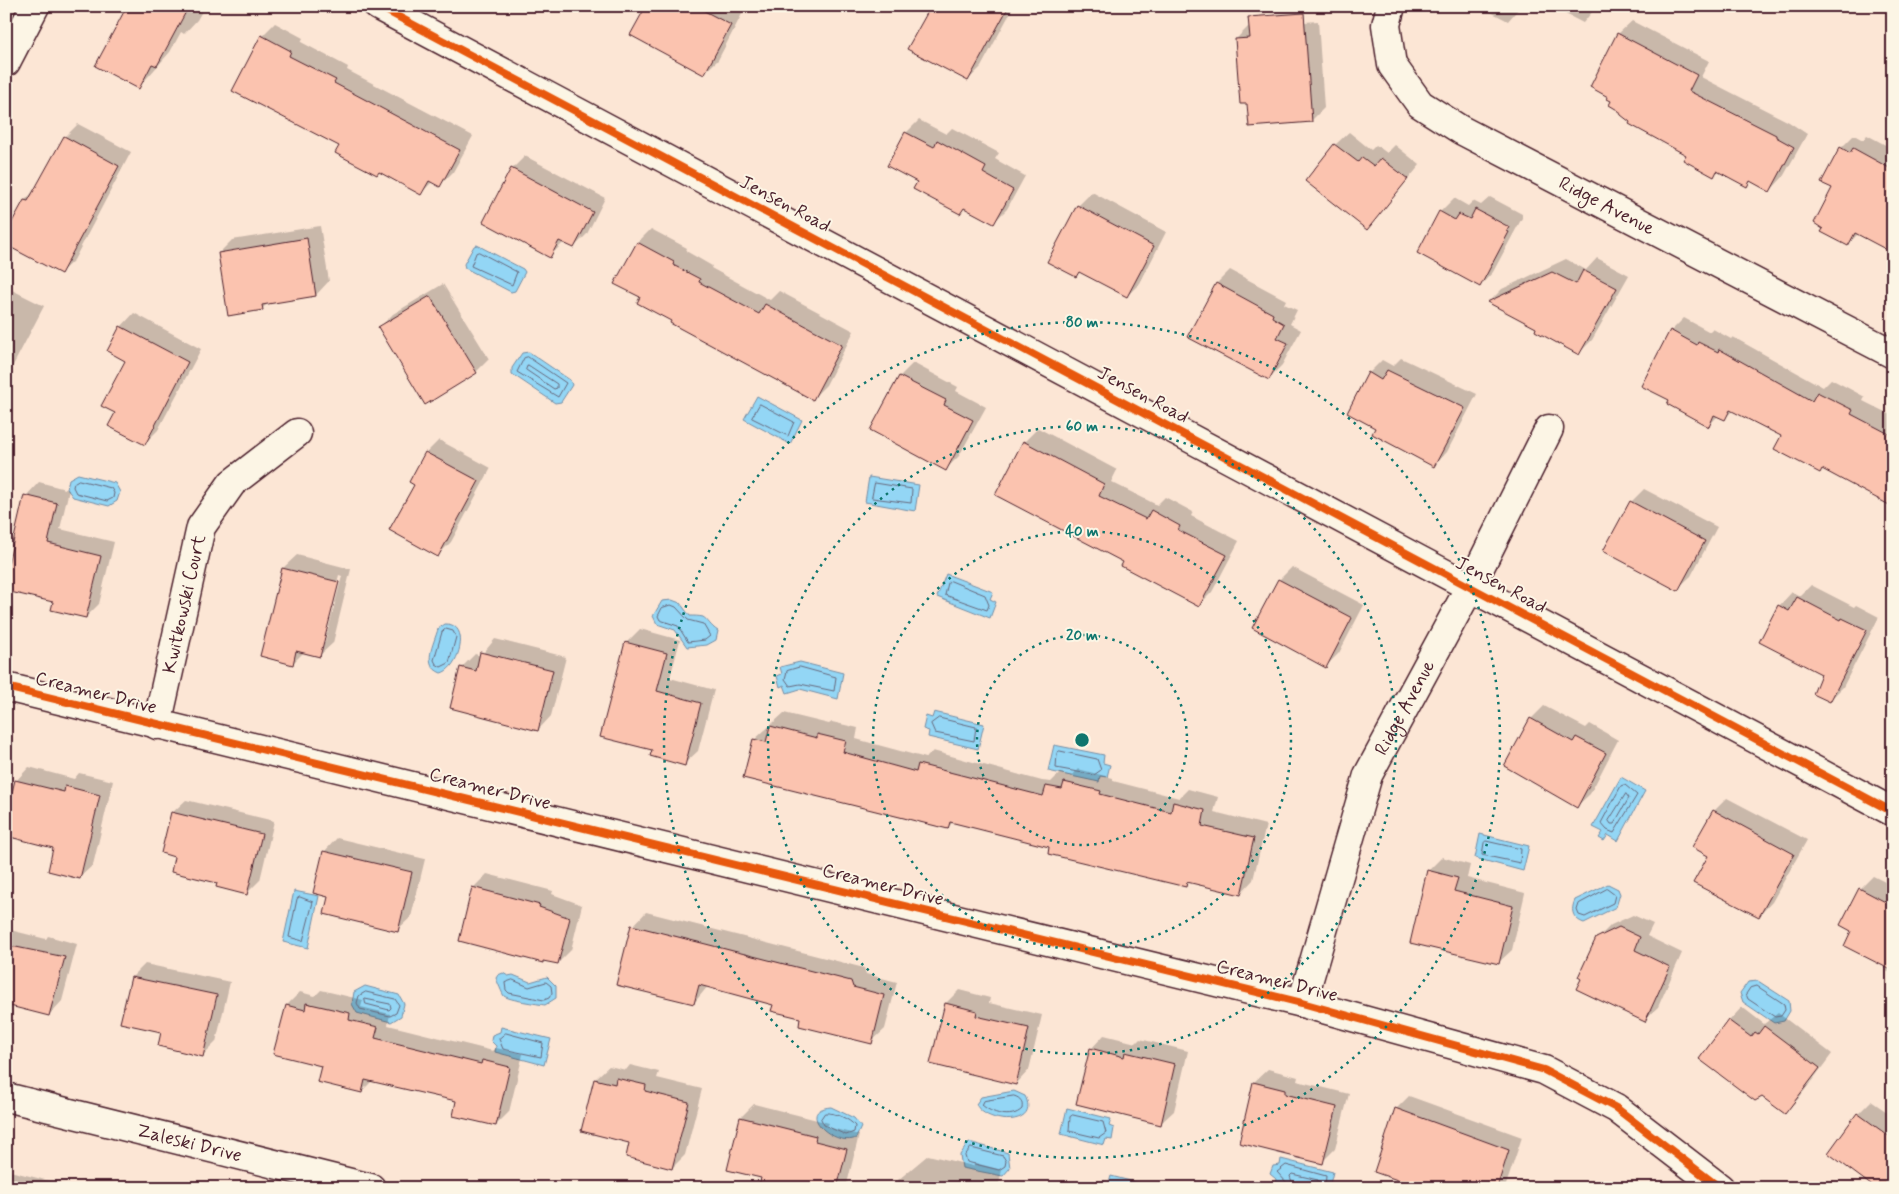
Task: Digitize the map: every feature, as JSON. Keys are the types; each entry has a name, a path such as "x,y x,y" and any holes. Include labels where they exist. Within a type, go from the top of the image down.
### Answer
{"street":[{"path":"6,62 35,6"},
{"name":"Jensen Road","path":"378,6 1893,812"},
{"name":"Ridge Avenue","path":"1391,6 1386,25 1392,65 1420,104 1461,130 1893,354"},
{"name":"Ridge Avenue","path":"1302,1003 1368,775 1470,587 1549,428"},
{"name":"Kwitkowski Court","path":"157,725 201,527 232,483 297,433"},
{"name":"Creamer Drive","path":"6,687 1302,1003 1544,1070 1616,1108 1720,1188"},
{"name":"Zaleski Drive","path":"6,1097 372,1188"}],"water":[{"path":"477,245 523,269 525,272 515,291 511,292 465,268 464,264 474,246"},
{"path":"529,352 570,380 572,385 561,402 555,403 512,374 512,368 522,353"},
{"path":"757,396 802,420 790,444 744,419"},
{"path":"78,474 115,483 120,492 117,501 109,506 73,497 67,489 69,479"},
{"path":"869,477 919,485 915,511 865,502"},
{"path":"946,574 993,592 990,599 996,602 990,618 937,597"},
{"path":"672,600 680,603 690,616 705,618 718,631 716,640 707,645 687,647 675,630 657,624 653,616 662,601"},
{"path":"445,624 453,626 458,631 460,647 453,664 441,673 435,669 430,660 438,629"},
{"path":"800,662 843,673 838,699 800,689 787,693 784,685 780,687 777,676 782,674 780,667"},
{"path":"934,712 984,724 978,749 928,737 929,731 923,729 926,716 932,718"},
{"path":"1054,745 1104,755 1103,763 1110,765 1107,777 1100,776 1099,782 1048,771"},
{"path":"1621,777 1645,791 1618,841 1608,835 1604,841 1599,838 1603,832 1593,827"},
{"path":"1480,834 1529,846 1523,871 1475,858"},
{"path":"1608,884 1618,889 1620,894 1616,907 1584,923 1577,919 1573,911 1575,900"},
{"path":"294,891 319,896 308,948 283,942"},
{"path":"503,973 530,982 547,977 556,986 556,998 545,1005 524,1002 504,996 496,978"},
{"path":"1758,981 1789,1001 1790,1011 1784,1021 1774,1023 1743,1002 1740,993 1748,982"},
{"path":"365,986 399,995 404,1004 401,1016 391,1022 357,1013 352,1004 354,992"},
{"path":"501,1027 551,1039 544,1065 495,1052 496,1046 491,1041 492,1035 500,1032"},
{"path":"1014,1091 1025,1096 1028,1106 1025,1113 1019,1118 1010,1120 990,1116 981,1111 976,1104 981,1097"},
{"path":"831,1107 854,1118 861,1127 856,1138 847,1140 838,1138 821,1127 816,1115 821,1110"},
{"path":"1067,1108 1111,1119 1109,1126 1114,1128 1112,1140 1106,1139 1104,1145 1061,1134"},
{"path":"969,1142 1008,1153 1010,1168 1003,1176 962,1168 960,1155"},
{"path":"1281,1159 1333,1172 1329,1188 1292,1188 1275,1184 1276,1179 1270,1174 1273,1166 1280,1165"},
{"path":"1111,1176 1158,1188 1101,1188 1103,1181 1109,1183"}],"building":[{"path":"127,6 189,6 157,66 152,64 139,89 95,66"},
{"path":"646,6 695,6 731,25 704,75 630,35"},
{"path":"931,6 1009,6 968,81 907,49"},
{"path":"1304,13 1312,122 1249,127 1247,104 1240,104 1235,39 1250,38 1248,17"},
{"path":"1617,33 1697,75 1689,91 1776,135 1776,137 1794,147 1770,192 1750,181 1747,187 1717,171 1714,177 1683,160 1686,155 1629,124 1630,122 1619,111 1609,105 1611,101 1607,99 1608,97 1590,87"},
{"path":"261,35 291,51 289,56 336,80 334,83 460,150 440,187 429,181 421,195 379,172 377,175 335,153 339,146 232,91"},
{"path":"905,132 934,147 937,140 986,167 983,173 1013,190 994,224 964,208 960,214 913,189 917,182 887,166"},
{"path":"64,136 119,166 61,274 6,245 6,233 24,200 28,201"},
{"path":"1334,144 1358,162 1362,157 1374,166 1381,158 1408,179 1367,230 1305,181"},
{"path":"1840,147 1850,153 1853,148 1893,170 1893,253 1855,233 1848,246 1821,232 1823,229 1814,223 1832,188 1821,183"},
{"path":"511,168 593,212 574,248 559,241 550,258 483,222"},
{"path":"1077,205 1154,246 1127,297 1079,272 1076,277 1047,262"},
{"path":"1475,209 1509,227 1507,231 1509,232 1480,287 1417,253 1439,211 1455,220 1459,214 1470,219"},
{"path":"307,238 316,296 262,305 263,310 228,316 218,253"},
{"path":"637,242 674,262 673,265 700,279 699,282 759,314 765,304 842,345 813,400 670,323 671,321 637,303 640,297 614,284"},
{"path":"1583,270 1617,288 1579,355 1535,331 1536,328 1487,302 1552,272 1576,284"},
{"path":"1216,283 1273,314 1272,317 1284,324 1277,338 1288,343 1269,380 1187,337"},
{"path":"430,296 477,373 425,405 378,327"},
{"path":"120,326 188,362 145,445 108,426 115,413 101,406 125,361 107,351"},
{"path":"1670,330 1697,345 1698,342 1718,352 1719,349 1812,401 1817,392 1853,410 1851,414 1893,436 1893,507 1822,469 1820,473 1774,449 1781,436 1730,410 1725,420 1714,415 1709,427 1667,404 1669,400 1641,386"},
{"path":"1387,370 1465,408 1434,467 1372,434 1375,428 1347,413 1368,372 1381,380"},
{"path":"899,376 946,400 944,405 973,420 946,471 870,430"},
{"path":"1023,441 1104,484 1099,496 1146,519 1151,510 1180,526 1178,530 1227,555 1199,607 1121,566 1123,562 995,495"},
{"path":"425,452 479,481 438,557 389,530 414,485 409,482"},
{"path":"24,495 57,503 48,543 101,556 86,618 51,610 53,602 6,591 6,573"},
{"path":"1630,501 1705,541 1678,591 1603,551"},
{"path":"282,568 339,582 320,657 296,651 293,665 260,656"},
{"path":"1278,579 1352,618 1326,668 1252,628"},
{"path":"1797,597 1841,620 1842,618 1867,630 1830,702 1813,694 1821,674 1759,642 1778,605 1789,611"},
{"path":"625,642 667,653 657,691 701,703 685,766 650,756 652,750 600,737"},
{"path":"480,652 553,670 538,731 450,708 460,667 476,671"},
{"path":"1530,718 1573,742 1576,737 1606,753 1577,808 1504,766"},
{"path":"770,726 817,738 817,734 846,741 843,752 916,772 918,764 1043,796 1046,786 1062,789 1064,782 1101,791 1100,794 1171,812 1173,802 1205,810 1202,826 1254,838 1241,895 1187,882 1186,887 1048,854 1049,847 950,822 948,829 743,778 753,739 766,742"},
{"path":"15,780 64,792 65,786 100,795 80,879 48,871 53,848 6,836 6,816"},
{"path":"1713,810 1794,854 1759,917 1693,883 1708,856 1692,847"},
{"path":"171,812 262,834 247,895 216,887 217,883 171,872 174,857 161,853"},
{"path":"323,851 412,872 398,932 324,914 328,897 313,893"},
{"path":"1427,870 1458,878 1454,891 1513,906 1499,964 1410,943"},
{"path":"472,887 540,905 539,907 570,918 558,964 543,961 543,963 459,941"},
{"path":"1859,888 1893,906 1893,971 1844,946 1851,931 1840,925"},
{"path":"631,925 851,981 853,987 884,995 872,1044 799,1026 800,1018 771,1011 773,1005 699,985 694,1004 616,985"},
{"path":"1619,927 1640,937 1635,950 1670,967 1645,1022 1576,989 1581,979 1578,977 1596,938"},
{"path":"6,945 65,957 49,1016 6,1005"},
{"path":"131,977 217,995 203,1057 158,1046 161,1032 120,1023"},
{"path":"306,1003 350,1013 349,1020 378,1027 375,1038 481,1064 482,1060 510,1067 496,1126 453,1116 456,1101 365,1080 362,1093 317,1082 321,1066 273,1054 286,1005 305,1010"},
{"path":"945,1003 977,1011 976,1016 1029,1028 1016,1085 930,1064"},
{"path":"1728,1020 1751,1037 1755,1032 1758,1034 1764,1026 1820,1068 1785,1114 1762,1097 1755,1101 1699,1059"},
{"path":"1090,1048 1124,1057 1125,1052 1175,1064 1161,1125 1076,1104"},
{"path":"616,1078 646,1085 645,1091 689,1102 672,1169 626,1157 629,1143 581,1131 594,1079 615,1084"},
{"path":"1253,1082 1285,1090 1285,1094 1337,1107 1323,1164 1239,1143"},
{"path":"1395,1108 1509,1150 1497,1188 1421,1188 1374,1172"},
{"path":"1857,1113 1893,1139 1893,1188 1875,1188 1828,1153"},
{"path":"740,1117 816,1136 815,1141 847,1149 837,1188 758,1188 761,1178 727,1170"}],"cycle path":[{"path":"378,6 1893,812"},
{"path":"6,687 1302,1003 1544,1070 1616,1108 1720,1188"}]}
